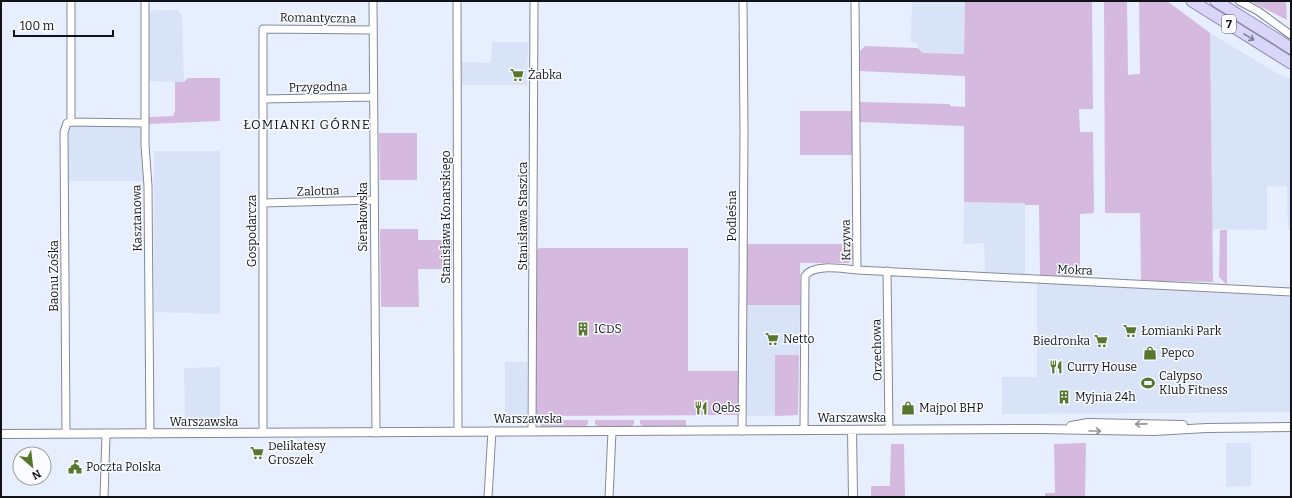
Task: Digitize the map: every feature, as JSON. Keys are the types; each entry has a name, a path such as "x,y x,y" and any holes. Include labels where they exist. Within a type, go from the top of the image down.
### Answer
{"highway":[{"name":"7","path":"1192,1 1291,63"},
{"name":"7","path":"1216,1 1291,48"}],"street":[{"name":"Baonu Zośka","path":"66,434 64,132 67,123 71,122 71,1"},
{"name":"Kasztanowa","path":"145,1 145,155 148,186 150,434"},
{"name":"Sierakowska","path":"373,1 376,433"},
{"name":"Stanisława Konarskiego","path":"457,1 458,432"},
{"name":"Stanisława Staszica","path":"532,431 534,1"},
{"name":"Podleśna","path":"742,431 744,140 743,1"},
{"name":"Krzywa","path":"804,430 805,276 808,271 817,268 857,270 855,1"},
{"path":"1240,1 1258,11 1291,35"},
{"name":"Romantyczna","path":"263,29 374,30"},
{"name":"Gospodarcza","path":"263,29 263,433"},
{"name":"Przygodna","path":"263,99 373,97"},
{"path":"71,122 145,123"},
{"name":"Zalotna","path":"264,203 374,200"},
{"name":"Mokra","path":"857,270 1291,292"},
{"name":"Orzechowa","path":"887,271 889,430"},
{"name":"Warszawska","path":"1,434 1056,429 1088,423 1160,428 1291,427"},
{"path":"852,430 853,497"},
{"path":"488,497 492,431"},
{"path":"609,497 612,431"},
{"path":"104,497 106,434"}],"shaded area":[{"path":"912,1 965,1 964,54 923,53 917,48 917,43 911,42"},
{"path":"965,1 1092,1 1093,109 1079,109 1080,132 1093,132 1094,213 1080,214 1080,277 1040,275 1039,205 1025,205 1025,203 964,202 964,126 860,122 860,102 950,104 950,106 965,107 965,76 860,71 860,51 865,46 917,48 923,53 964,54"},
{"path":"1104,1 1127,1 1128,75 1140,74 1139,1 1167,1 1210,33 1213,282 1141,281 1140,213 1105,213"},
{"path":"1250,1 1286,1 1287,20"},
{"path":"154,10 178,10 182,15 184,82 148,81 147,13"},
{"path":"1210,33 1280,75 1291,79 1291,230 1288,230 1287,186 1267,187 1267,230 1212,229"},
{"path":"492,42 528,42 527,85 460,85 459,62 491,63"},
{"path":"188,78 220,78 220,121 149,124 149,117 173,116 175,110 175,82 184,82"},
{"path":"800,111 852,111 852,155 800,155"},
{"path":"73,126 138,126 141,130 143,181 68,181 68,131"},
{"path":"379,133 417,133 417,180 380,180"},
{"path":"154,151 220,151 220,314 154,312"},
{"path":"964,202 1025,203 1025,274 985,272 984,243 963,244"},
{"path":"380,229 418,229 418,240 452,240 452,269 418,269 419,307 381,307"},
{"path":"1220,230 1227,230 1227,285 1219,277"},
{"path":"747,244 852,244 853,259 849,263 800,263 800,305 747,305"},
{"path":"688,248 688,371 740,371 738,415 536,416 536,249"},
{"path":"1037,282 1291,297 1291,412 1002,414 1002,377 1037,377"},
{"path":"747,305 800,305 798,415 747,416"},
{"path":"775,355 799,355 798,415 775,416"},
{"path":"505,362 527,362 527,416 505,417"},
{"path":"220,367 220,418 185,419 184,368"},
{"path":"536,420 588,420 588,424 585,427 542,427"},
{"path":"595,420 634,420 634,424 631,427 599,427 595,424"},
{"path":"640,420 686,420 686,426 644,427 640,424"},
{"path":"1086,443 1085,497 1045,497 1045,493 1055,493 1054,444"},
{"path":"1226,443 1251,443 1251,486 1226,487"},
{"path":"891,444 904,444 905,497 871,497 871,486 890,486"}],"place":[{"name":"Żabka","path":"517,75"},
{"name":"ICDS","path":"583,329"},
{"name":"Łomianki Park","path":"1130,331"},
{"name":"Netto","path":"772,339"},
{"name":"Biedronka","path":"1101,341"},
{"name":"Pepco","path":"1150,353"},
{"name":"Curry House","path":"1056,367"},
{"name":"Calypso Klub Fitness","path":"1148,383"},
{"name":"Myjnia 24h","path":"1064,397"},
{"name":"Qebs","path":"701,408"},
{"name":"Majpol BHP","path":"908,408"},
{"name":"Delikatesy Groszek","path":"257,453"},
{"name":"Poczta Polska","path":"75,467"}],"district":[{"name":"ŁOMIANKI GÓRNE","path":"307,124"}]}
